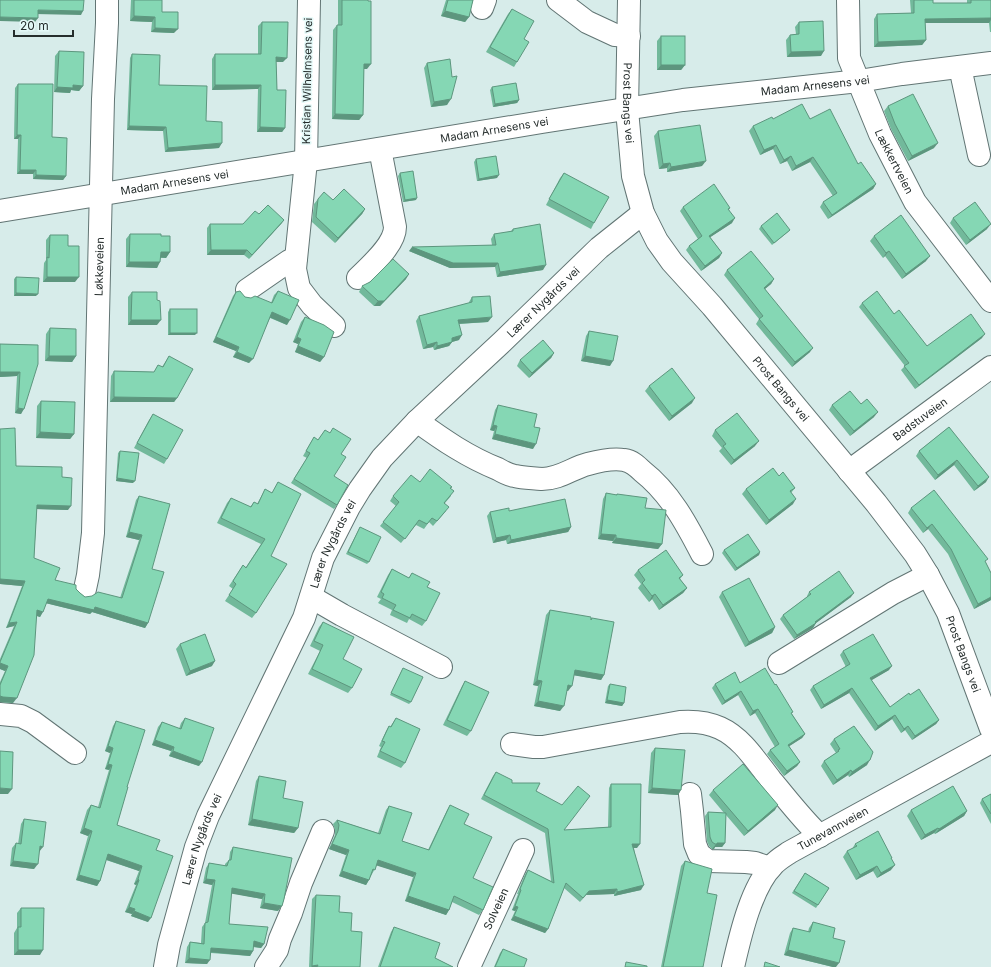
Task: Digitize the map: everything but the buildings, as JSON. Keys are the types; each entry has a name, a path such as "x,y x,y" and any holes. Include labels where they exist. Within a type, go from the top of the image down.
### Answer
{"street":[{"name":"Løkkeveien","path":"85,589 93,533 107,0"},
{"name":"Kristian Wilhelmsens vei","path":"309,0 306,162 295,269 299,288 312,305 334,326"},
{"path":"558,0 587,22 615,35 629,36"},
{"name":"Prost Bangs vei","path":"629,0 627,110 633,176 643,213 657,241 672,262 712,306 876,503 914,554 928,575 948,613 991,729"},
{"name":"Lækkertveien","path":"848,0 849,58 880,134 916,202 991,301"},
{"name":"Madam Arnesens vei","path":"0,211 683,100 859,81 991,63"},
{"path":"960,67 979,155"},
{"path":"358,278 377,259 395,234 380,149"},
{"name":"Lærer Nygårds vei","path":"165,967 169,945 196,847 208,816 304,618 323,558 349,507 382,458 417,421 600,248 643,213"},
{"path":"247,290 289,261 296,258"},
{"name":"Badstuveien","path":"849,471 991,367"},
{"path":"417,421 448,444 467,455 514,476 542,479 554,478 587,464 605,460 625,460 632,463 652,478 664,491 677,509 702,554"},
{"path":"780,663 893,593 928,575"},
{"path":"311,597 441,667"},
{"path":"0,714 21,716 27,719 75,753"},
{"path":"512,744 543,747 680,722 692,721 707,724 720,728 734,736 750,752 789,802 820,836"},
{"name":"Tunevannveien","path":"733,967 748,911 756,891 774,863 790,852 991,742"},
{"path":"690,794 695,844 699,854 708,860 755,863 770,868"},
{"path":"266,967 277,950 303,878 323,831"},
{"name":"Solveien","path":"469,967 523,850"}]}
